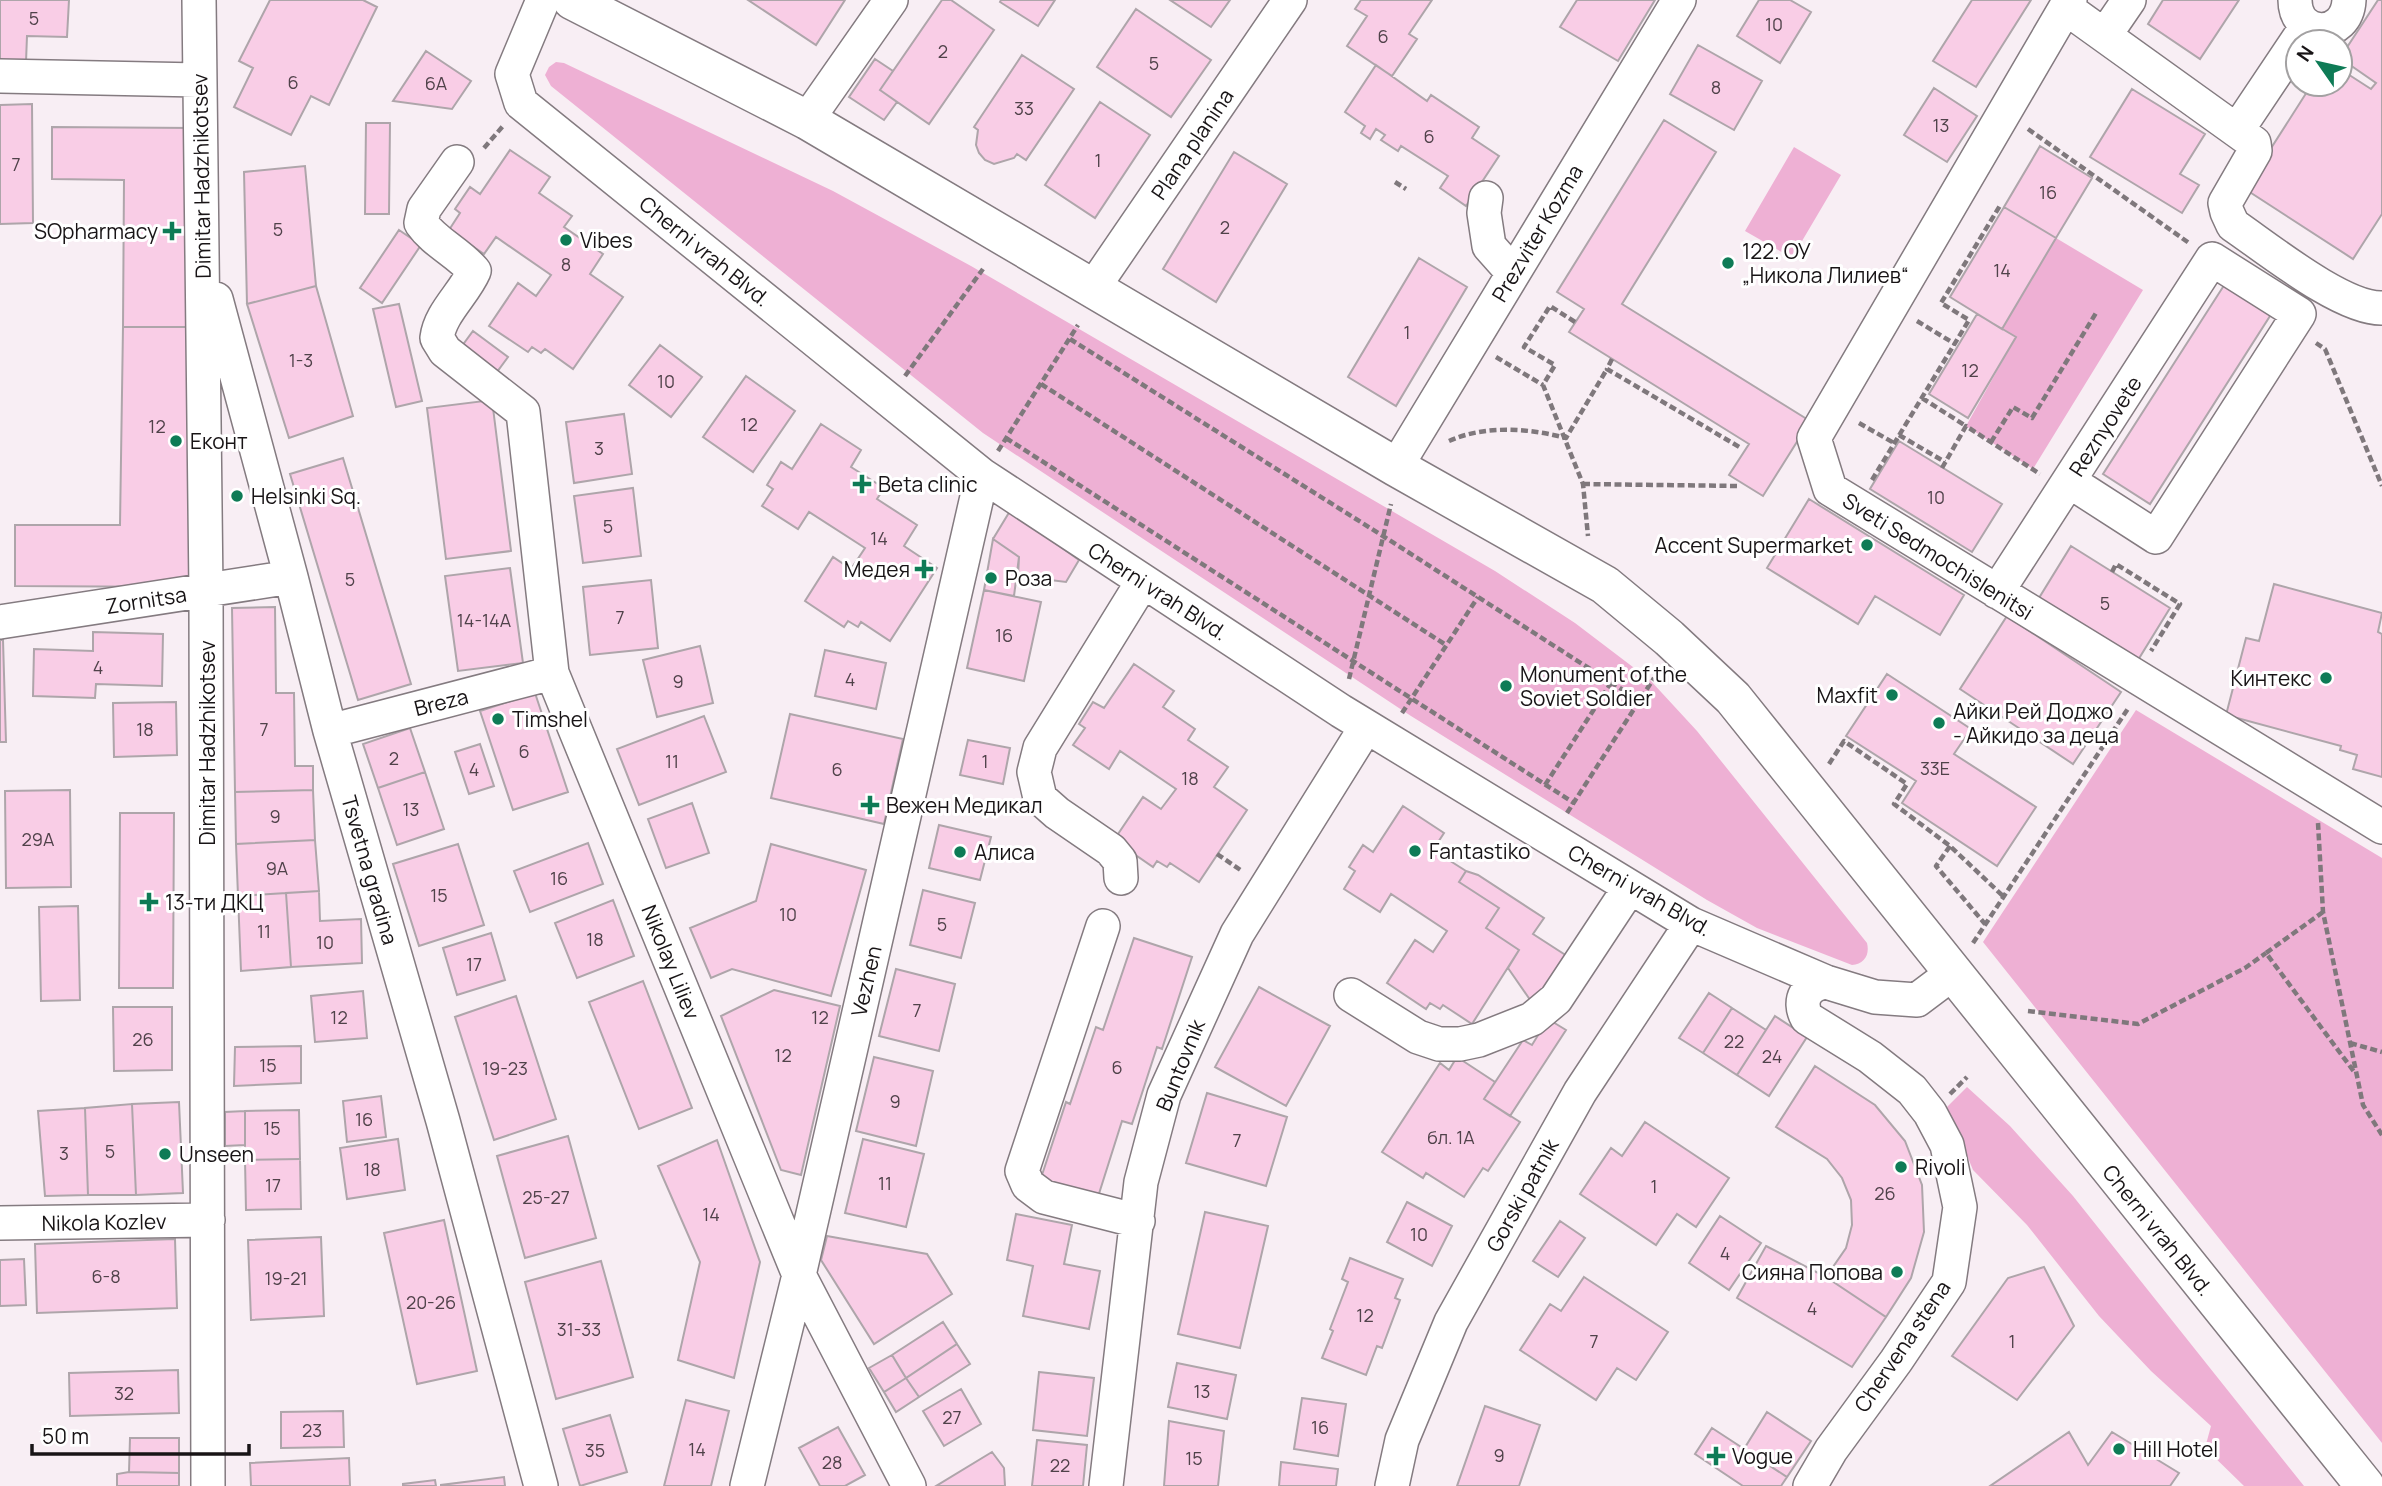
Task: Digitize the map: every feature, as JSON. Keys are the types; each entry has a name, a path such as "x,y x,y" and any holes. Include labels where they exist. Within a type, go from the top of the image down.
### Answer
{"main road":[{"name":"Cherni vrah Blvd.","path":"572,0 807,120 1396,467 1605,585 1669,638 1733,698 1963,958 2365,1486"}],"street":[{"name":"Dimitar Hadzhikotsev","path":"199,0 206,591 208,1486"},
{"path":"521,103 512,74 543,0"},
{"path":"807,120 891,0"},
{"name":"Plana planina","path":"1093,288 1290,0"},
{"name":"Prezviter Kozma","path":"1396,467 1679,0"},
{"path":"2105,35 2129,0"},
{"path":"2238,129 2301,13 2315,29 2333,28 2346,17 2349,0"},
{"path":"2068,4 2105,35 2254,143 2255,151 2225,203 2233,225 2335,295 2373,309 2382,308"},
{"name":"Sveti Sedmochislenitsi","path":"2068,4 1814,438 1830,489 2382,827"},
{"path":"0,76 199,80"},
{"name":"Cherni vrah Blvd.","path":"521,103 982,475 1364,725 1630,887 1691,923 1826,982 1875,997 1917,1000 1963,958"},
{"name":"Nikolay Liliev","path":"457,162 425,209 421,223 428,233 467,262 474,271 438,326 437,338 445,351 523,412 552,673 799,1275 909,1486"},
{"path":"1486,198 1484,213 1489,246 1513,273"},
{"name":"Tsvetna gradina","path":"203,253 330,731 443,1121 541,1486"},
{"path":"2066,486 2155,537 2292,327 2299,314 2212,259"},
{"name":"Reznyovete","path":"1997,592 2212,259"},
{"name":"Vezhen","path":"747,1486 799,1275 982,475"},
{"name":"Zornitsa","path":"0,622 291,577"},
{"path":"1121,878 1120,861 1111,850 1040,798 1034,772 1040,748 1143,581"},
{"name":"Breza","path":"330,731 552,673"},
{"name":"Buntovnik","path":"1106,1486 1113,1409 1142,1182 1164,1095 1231,946 1364,725"},
{"path":"1350,995 1419,1037 1439,1044 1479,1040 1532,1018 1556,999 1630,887"},
{"name":"Gorski patnik","path":"1392,1486 1402,1440 1451,1322 1580,1093 1691,923"},
{"path":"1103,926 1022,1171 1028,1185 1044,1196 1138,1221"},
{"name":"Chervena stena","path":"1810,1486 1831,1450 1896,1362 1949,1282 1960,1207 1947,1145 1930,1114 1912,1090 1870,1057 1807,1017 1803,1011 1804,997 1812,986 1826,982"},
{"name":"Nikola Kozlev","path":"0,1223 208,1220"}],"path":[{"path":"457,162 478,154 489,144 521,103"},
{"path":"2004,112 2212,259"},
{"path":"1395,182 1406,190"},
{"path":"1856,506 1969,320 1941,303 2001,204"},
{"path":"887,399 983,269"},
{"path":"1891,305 1955,344"},
{"path":"1543,386 1555,365 1524,347 1550,306 1575,323"},
{"path":"1991,442 2013,407 2032,418 2096,313"},
{"path":"982,475 1078,326"},
{"path":"1070,339 1640,701"},
{"path":"2325,349 2382,486"},
{"path":"1566,438 1612,359"},
{"path":"1606,369 1741,448"},
{"path":"1521,372 1543,386 1566,438 1583,484 1588,536"},
{"path":"1041,384 1446,645"},
{"path":"1922,398 2066,486"},
{"path":"1856,421 1894,443"},
{"path":"1899,435 1944,465 1966,426"},
{"path":"1441,444 1459,436 1496,430 1545,432 1566,438"},
{"path":"1006,438 1573,803"},
{"path":"1583,484 1739,486"},
{"path":"1391,504 1353,662 1364,725 1412,699 1478,597"},
{"path":"2112,572 2116,564 2180,604 2166,627"},
{"path":"1551,839 1654,678"},
{"path":"1963,958 2145,682"},
{"path":"1545,785 1611,683"},
{"path":"1828,765 1844,741 1908,784 1894,804 1950,846 2004,897"},
{"path":"2317,787 2323,912 2363,1105 2382,1135"},
{"path":"1950,846 1936,866 1985,924"},
{"path":"1217,854 1246,874"},
{"path":"2027,1011 2138,1024 2245,968 2323,912"},
{"path":"2266,953 2357,1076"},
{"path":"2350,1043 2382,1052"}],"shaded area":[{"path":"556,62 564,63 833,191 971,266 1495,571 1575,623 1650,680 1697,731 1867,943 1865,958 1852,965 1757,928 1707,900 1411,716 983,433 551,86 545,75 549,67"},
{"path":"1794,147 1841,175 1792,258 1745,231"},
{"path":"2056,238 2143,290 2033,469 1966,426 2016,337 2002,329"},
{"path":"2136,710 2382,858 2382,1443 1983,942"},
{"path":"1967,1087 2010,1126 2073,1196 2304,1486 2244,1486 2205,1448 2211,1426 2151,1371 2099,1316 2027,1225 1973,1170 1947,1107"}],"building":[{"path":"0,0 69,0 67,37 27,36 26,62 0,60"},
{"path":"270,0 363,0 377,7 329,105 311,96 291,135 234,107 253,68 239,61"},
{"path":"748,0 845,0 816,45"},
{"path":"942,0 951,0 994,30 929,124 880,90"},
{"path":"1055,0 1038,26 1000,2"},
{"path":"1170,0 1230,0 1211,27"},
{"path":"1361,0 1432,0 1409,34 1417,39 1392,76 1347,46 1367,16 1355,9"},
{"path":"1577,0 1655,0 1618,61 1560,27"},
{"path":"1759,0 1790,0 1811,12 1780,63 1737,36"},
{"path":"1972,0 2031,0 1976,87 1933,61"},
{"path":"2163,0 2239,0 2200,59 2148,24"},
{"path":"2378,0 2382,0 2382,214 2353,259 2245,189 2303,98 2354,98 2354,78 2371,89 2376,83 2354,68 2354,37"},
{"path":"1136,9 1211,60 1171,117 1097,67"},
{"path":"1698,45 1762,81 1734,130 1670,94"},
{"path":"426,51 471,81 452,109 393,101"},
{"path":"1022,55 1074,89 1026,160 1017,154 1014,158 994,164 979,153 976,145 978,130 974,127"},
{"path":"875,59 893,71 880,90 897,102 884,120 849,97"},
{"path":"1376,65 1427,101 1431,95 1479,127 1472,138 1499,156 1466,206 1440,188 1448,176 1401,146 1398,151 1381,140 1385,135 1376,129 1370,139 1361,133 1365,126 1345,112"},
{"path":"1934,88 1977,116 1947,162 1904,135"},
{"path":"2132,89 2205,134 2180,174 2199,185 2182,213 2090,157"},
{"path":"1100,102 1150,135 1095,218 1045,185"},
{"path":"32,104 33,223 0,224 0,105"},
{"path":"1664,120 1716,152 1622,304 1810,421 1763,496 1729,475 1749,444 1569,332 1584,309 1557,292"},
{"path":"366,123 390,123 389,214 365,214"},
{"path":"52,127 194,128 192,327 123,327 124,180 52,179"},
{"path":"2040,146 2092,178 2056,238 2004,207"},
{"path":"510,150 550,177 539,193 572,216 564,227 603,254 590,274 623,297 573,369 545,349 541,353 532,347 528,352 489,326 518,283 536,296 551,275 496,237 484,254 449,230 460,213 455,209 470,187 480,194"},
{"path":"1234,152 1287,184 1216,302 1163,269"},
{"path":"305,166 316,286 247,304 244,172"},
{"path":"2004,207 2056,238 2002,329 1950,297"},
{"path":"399,230 421,245 382,303 360,288"},
{"path":"1419,258 1467,287 1396,406 1348,377"},
{"path":"2230,276 2277,305 2150,504 2103,474"},
{"path":"316,286 353,416 289,438 247,304"},
{"path":"399,304 422,401 396,407 373,309"},
{"path":"1977,314 2016,337 1968,418 1929,394"},
{"path":"123,327 192,327 191,587 15,586 15,525 120,525"},
{"path":"473,331 508,357 494,376 459,350"},
{"path":"660,345 702,377 671,417 629,385"},
{"path":"746,376 795,411 753,472 703,437"},
{"path":"492,400 511,551 446,559 427,408"},
{"path":"624,414 632,474 574,483 566,422"},
{"path":"821,424 861,450 851,467 884,488 877,499 917,525 904,546 937,568 890,641 861,622 858,627 848,621 844,627 805,601 833,557 851,569 865,548 809,512 798,529 762,506 773,489 767,485 781,462 792,469"},
{"path":"1899,441 2002,504 1972,552 1870,489"},
{"path":"343,458 411,684 358,700 290,474"},
{"path":"633,488 641,556 583,563 574,496"},
{"path":"1809,499 1964,595 1940,635 1875,596 1858,624 1767,568"},
{"path":"1010,511 1079,560 1066,582 1018,576 1019,557 993,539"},
{"path":"993,539 1019,557 1014,596 984,590"},
{"path":"2071,546 2170,608 2138,660 2039,598"},
{"path":"510,568 523,663 458,671 445,576"},
{"path":"651,580 658,648 590,655 583,587"},
{"path":"2274,584 2382,613 2378,632 2382,634 2382,777 2353,769 2357,755 2340,750 2341,746 2226,715 2246,638 2259,641"},
{"path":"984,590 1041,602 1024,681 967,668"},
{"path":"275,607 276,693 294,693 295,766 313,766 313,790 235,792 232,608"},
{"path":"2007,616 2121,692 2073,764 1960,689"},
{"path":"93,632 163,634 162,686 96,684 95,698 33,696 34,649 93,651"},
{"path":"0,640 3,640 6,742 0,742"},
{"path":"700,646 713,703 657,717 643,660"},
{"path":"825,650 886,663 876,709 815,696"},
{"path":"1134,664 1174,691 1163,707 1195,729 1188,740 1228,767 1214,787 1247,810 1199,882 1170,863 1167,867 1157,861 1153,867 1114,840 1143,797 1161,809 1176,789 1120,751 1109,769 1073,745 1085,728 1079,724 1093,702 1104,708"},
{"path":"1887,674 1971,729 1954,754 2036,807 1997,866 1902,803 1916,781 1846,736"},
{"path":"535,693 568,792 513,810 480,711"},
{"path":"176,702 177,755 114,757 113,703"},
{"path":"790,714 903,739 884,824 771,798"},
{"path":"704,716 726,772 639,805 617,749"},
{"path":"410,728 425,772 378,788 363,744"},
{"path":"968,740 1010,748 1003,784 960,775"},
{"path":"480,744 494,786 469,794 455,752"},
{"path":"425,772 444,829 397,845 378,788"},
{"path":"70,790 71,887 6,888 5,791"},
{"path":"313,790 315,840 236,844 235,792"},
{"path":"692,803 709,853 666,868 648,819"},
{"path":"1403,806 1444,833 1433,850 1466,871 1459,882 1499,908 1486,928 1519,950 1472,1024 1443,1005 1440,1009 1430,1003 1426,1009 1387,983 1415,940 1433,952 1447,931 1391,894 1380,912 1344,889 1355,871 1349,867 1363,845 1373,852"},
{"path":"120,813 174,813 173,988 119,988"},
{"name":"Алиса","path":"939,825 991,837 980,880 929,868"},
{"path":"315,840 319,891 238,896 236,844"},
{"path":"588,843 603,884 530,912 514,871"},
{"path":"458,844 484,925 419,946 393,864"},
{"path":"771,844 866,870 831,996 732,969 711,978 690,928 756,901"},
{"path":"1466,871 1478,875 1544,918 1533,934 1567,956 1535,1007 1508,968 1519,950 1486,928 1499,908 1459,882"},
{"path":"923,890 975,903 961,958 910,945"},
{"path":"319,891 320,921 361,919 362,963 291,967 286,893"},
{"path":"286,893 291,967 241,971 238,896"},
{"path":"613,900 634,956 577,978 555,923"},
{"path":"78,906 80,1000 41,1001 39,907"},
{"path":"491,933 505,980 457,995 443,948"},
{"path":"1134,938 1192,957 1162,1049 1157,1047 1132,1124 1122,1121 1097,1200 1040,1181 1066,1102 1070,1104 1096,1027 1103,1030"},
{"path":"896,969 955,984 939,1051 879,1036"},
{"path":"643,981 692,1108 639,1129 589,1002"},
{"path":"1259,987 1330,1026 1286,1106 1215,1067"},
{"path":"774,990 840,1006 801,1175 781,1170 721,1016"},
{"path":"363,991 367,1038 315,1042 311,996"},
{"path":"1709,993 1732,1008 1703,1053 1679,1038"},
{"path":"516,996 556,1119 494,1140 455,1017"},
{"path":"113,1007 172,1007 172,1070 114,1071"},
{"path":"1732,1008 1766,1030 1737,1075 1703,1053"},
{"path":"1775,1016 1807,1037 1769,1096 1737,1075"},
{"path":"1548,1019 1566,1030 1510,1116 1484,1099 1523,1040 1532,1045"},
{"path":"301,1046 301,1083 234,1086 235,1047"},
{"path":"874,1057 933,1071 916,1146 856,1131"},
{"path":"1457,1057 1495,1082 1484,1099 1520,1122 1488,1171 1483,1168 1464,1197 1426,1173 1423,1178 1382,1152 1440,1063 1449,1070"},
{"path":"1815,1066 1875,1105 1905,1141 1922,1185 1924,1232 1911,1278 1886,1317 1826,1277 1846,1248 1852,1225 1851,1200 1842,1178 1827,1159 1776,1127"},
{"path":"1207,1093 1287,1117 1266,1186 1186,1163"},
{"path":"381,1096 386,1137 347,1142 343,1101"},
{"path":"179,1102 183,1193 136,1195 132,1104"},
{"path":"132,1104 136,1195 88,1195 85,1108"},
{"path":"85,1108 88,1195 45,1196 38,1111"},
{"path":"299,1110 300,1159 245,1160 245,1111"},
{"path":"245,1111 245,1145 225,1146 225,1112"},
{"path":"1645,1122 1729,1178 1696,1227 1677,1214 1656,1245 1580,1194 1611,1148 1622,1156"},
{"path":"568,1136 596,1238 525,1258 497,1156"},
{"path":"398,1139 405,1190 347,1199 340,1148"},
{"path":"863,1139 924,1154 906,1227 845,1213"},
{"path":"717,1140 760,1262 734,1378 678,1360 700,1262 658,1166"},
{"path":"300,1159 301,1209 246,1210 245,1160"},
{"path":"1407,1202 1452,1226 1432,1266 1387,1242"},
{"path":"1205,1212 1268,1226 1240,1348 1178,1334"},
{"path":"1016,1214 1072,1225 1064,1264 1100,1271 1089,1329 1023,1316 1033,1266 1007,1260"},
{"path":"1720,1216 1761,1243 1729,1290 1689,1263"},
{"path":"444,1220 477,1371 417,1384 384,1233"},
{"path":"1560,1221 1585,1238 1558,1277 1533,1261"},
{"path":"827,1236 927,1254 952,1294 874,1344 821,1260"},
{"path":"321,1237 324,1316 251,1320 248,1240"},
{"path":"175,1239 177,1308 37,1313 35,1244"},
{"path":"1766,1246 1826,1277 1886,1317 1852,1367 1737,1298"},
{"path":"1350,1258 1403,1279 1395,1298 1400,1300 1382,1348 1377,1346 1366,1375 1322,1358 1348,1282 1342,1279"},
{"path":"24,1259 26,1305 0,1306 0,1260"},
{"path":"601,1261 633,1377 556,1399 525,1282"},
{"path":"2044,1267 2074,1326 2017,1400 1952,1356 2008,1278"},
{"path":"1584,1277 1668,1332 1636,1380 1617,1368 1596,1400 1520,1350 1550,1304 1561,1311"},
{"path":"943,1322 957,1344 906,1378 892,1355"},
{"path":"957,1344 970,1364 919,1397 906,1378"},
{"path":"892,1355 906,1378 884,1392 869,1368"},
{"path":"1177,1363 1236,1375 1227,1419 1168,1407"},
{"path":"178,1370 179,1413 70,1416 69,1373"},
{"path":"1039,1372 1094,1378 1087,1436 1033,1430"},
{"path":"906,1378 919,1397 896,1412 884,1392"},
{"path":"961,1389 981,1424 944,1446 923,1411"},
{"path":"1302,1398 1346,1404 1338,1456 1294,1449"},
{"path":"686,1400 729,1411 711,1486 664,1486"},
{"path":"1485,1406 1540,1425 1519,1486 1457,1486"},
{"path":"343,1411 344,1447 281,1448 281,1412"},
{"path":"1767,1412 1811,1441 1787,1477 1744,1449"},
{"path":"610,1415 627,1472 580,1486 563,1429"},
{"path":"1169,1421 1224,1431 1218,1486 1164,1486"},
{"path":"838,1427 865,1475 845,1486 820,1486 799,1448"},
{"path":"1712,1428 1787,1477 1781,1486 1743,1486 1695,1454"},
{"name":"Hill Hotel","path":"2069,1432 2088,1465 2112,1432 2179,1473 2170,1486 1990,1486"},
{"path":"130,1438 179,1438 179,1473 129,1472"},
{"path":"1037,1440 1087,1445 1083,1486 1032,1486"},
{"path":"992,1452 1004,1468 1005,1486 936,1486"},
{"path":"349,1458 350,1486 251,1486 250,1463"},
{"path":"1281,1462 1338,1469 1336,1486 1279,1486"},
{"path":"179,1473 179,1486 117,1486 117,1474"},
{"path":"504,1477 505,1486 441,1486 441,1485"},
{"path":"435,1480 436,1486 403,1486 403,1484"}],"place":[{"name":"SOpharmacy","path":"172,231"},
{"name":"Vibes","path":"566,240"},
{"name":"122. ОУ „Никола Лилиев“","path":"1728,263"},
{"name":"Еконт","path":"176,441"},
{"name":"Beta clinic","path":"862,484"},
{"name":"Helsinki Sq.","path":"237,496"},
{"name":"Accent Supermarket","path":"1867,545"},
{"name":"Медея","path":"924,569"},
{"name":"Роза","path":"991,578"},
{"name":"Кинтекс","path":"2326,678"},
{"name":"Monument of the Soviet Soldier","path":"1506,686"},
{"name":"Maxfit","path":"1892,695"},
{"name":"Timshel","path":"498,719"},
{"name":"Айки Рей Доджо - Айкидо за деца","path":"1939,723"},
{"name":"Вежен Медикал","path":"870,805"},
{"name":"Fantastiko","path":"1415,851"},
{"name":"Алиса","path":"960,852"},
{"name":"13-ти ДКЦ","path":"149,902"},
{"name":"Unseen","path":"165,1154"},
{"name":"Rivoli","path":"1901,1167"},
{"name":"Сияна Попова","path":"1897,1272"},
{"name":"Hill Hotel","path":"2119,1449"},
{"name":"Vogue","path":"1716,1456"}]}
